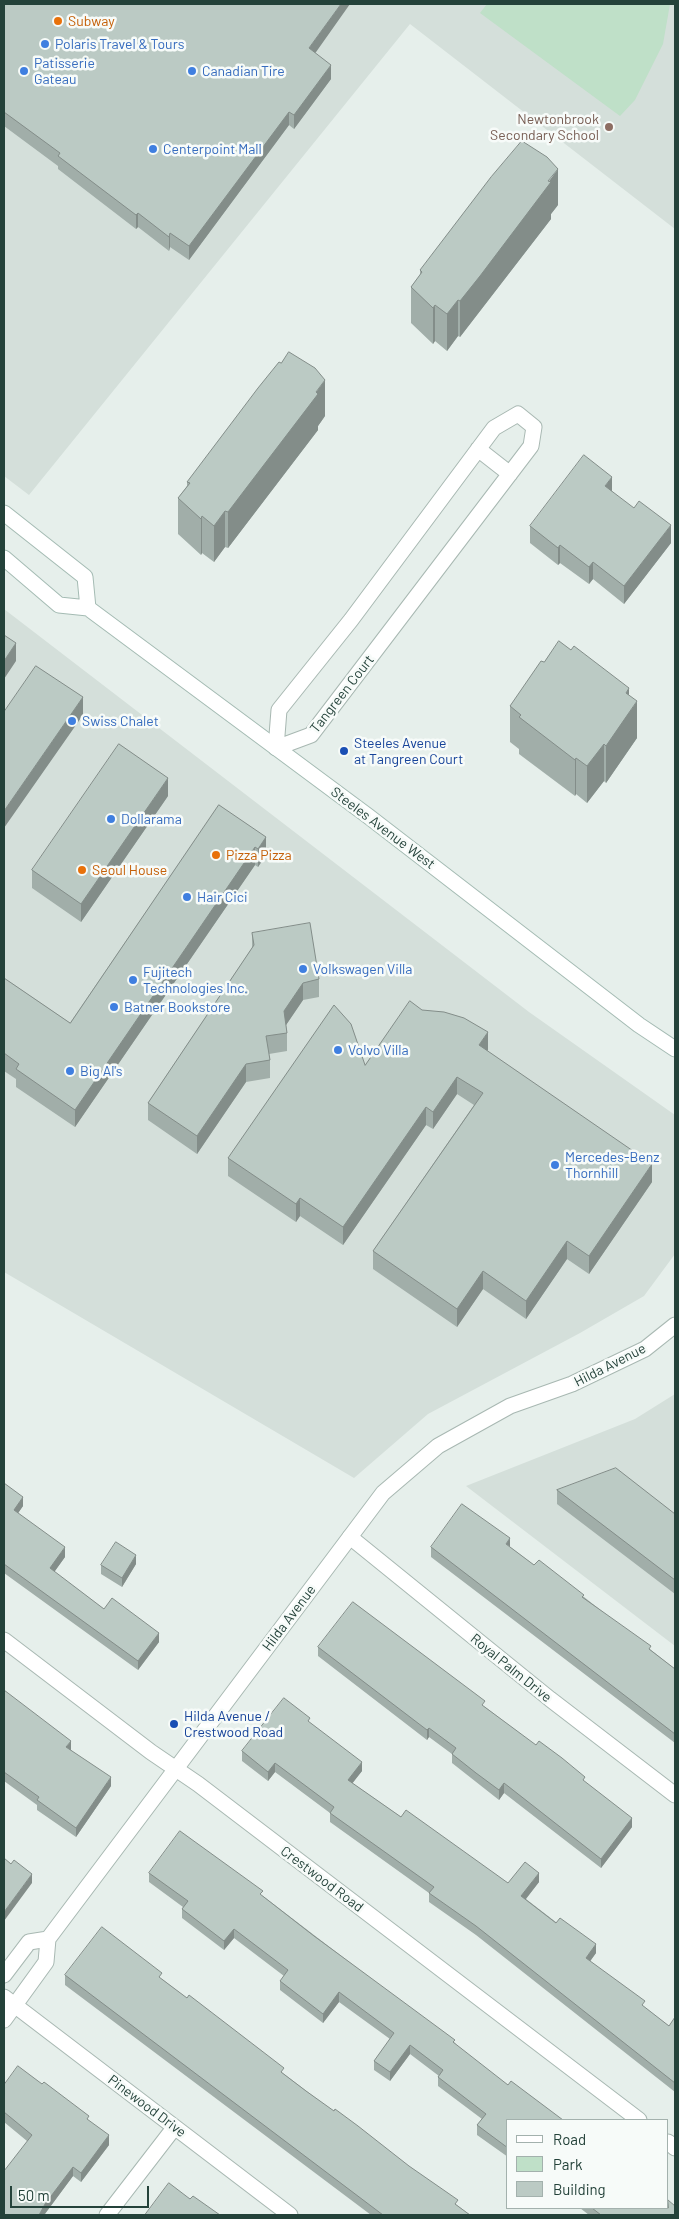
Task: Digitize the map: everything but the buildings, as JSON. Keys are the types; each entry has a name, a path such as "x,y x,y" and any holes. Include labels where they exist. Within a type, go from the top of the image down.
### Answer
{"street":[{"name":"Tangreen Court","path":"518,414 534,427 531,446 510,474 311,735 276,748 279,710 351,620 494,428 518,414"},
{"path":"478,449 510,474"},
{"path":"4,513 85,577 88,608 59,605 4,558"},
{"name":"Steeles Avenue West","path":"88,608 368,816 639,1025 675,1049"},
{"name":"Hilda Avenue","path":"48,1939 383,1493 438,1446 510,1406 572,1384 645,1349 675,1325"},
{"name":"Royal Palm Drive","path":"350,1538 550,1699 675,1795"},
{"name":"Crestwood Road","path":"4,1640 176,1770 198,1784 638,2119"},
{"path":"4,1975 29,1942 48,1939 46,1962 10,2001 4,2020"},
{"name":"Pinewood Drive","path":"10,2001 290,2215"},
{"path":"107,2215 174,2128"}],"shaded area":[{"path":"4,4 675,4 675,229 410,24 29,495 4,476"},
{"path":"4,609 529,1012 675,1115 675,1254 644,1296 580,1333 428,1414 354,1478 4,1272"},
{"path":"675,1394 675,1646 466,1486 635,1419"}],"green space":[{"path":"487,4 670,4 663,44 635,100 620,116 480,13"}],"place":[{"name":"Subway","path":"58,21"},
{"name":"Polaris Travel & Tours","path":"45,44"},
{"name":"Patisserie Gateau","path":"24,71"},
{"name":"Canadian Tire","path":"192,71"},
{"name":"Newtonbrook Secondary School","path":"609,127"},
{"name":"Centerpoint Mall","path":"153,149"},
{"name":"Swiss Chalet","path":"72,721"},
{"name":"Steeles Avenue at Tangreen Court","path":"344,751"},
{"name":"Dollarama","path":"111,819"},
{"name":"Pizza Pizza","path":"216,855"},
{"name":"Seoul House","path":"82,870"},
{"name":"Hair Cici","path":"187,897"},
{"name":"Volkswagen Villa","path":"303,969"},
{"name":"Fujitech Technologies Inc.","path":"133,980"},
{"name":"Batner Bookstore","path":"114,1007"},
{"name":"Volvo Villa","path":"338,1050"},
{"name":"Big Al's","path":"70,1071"},
{"name":"Mercedes-Benz Thornhill","path":"555,1165"},
{"name":"Hilda Avenue / Crestwood Road","path":"174,1724"}]}
